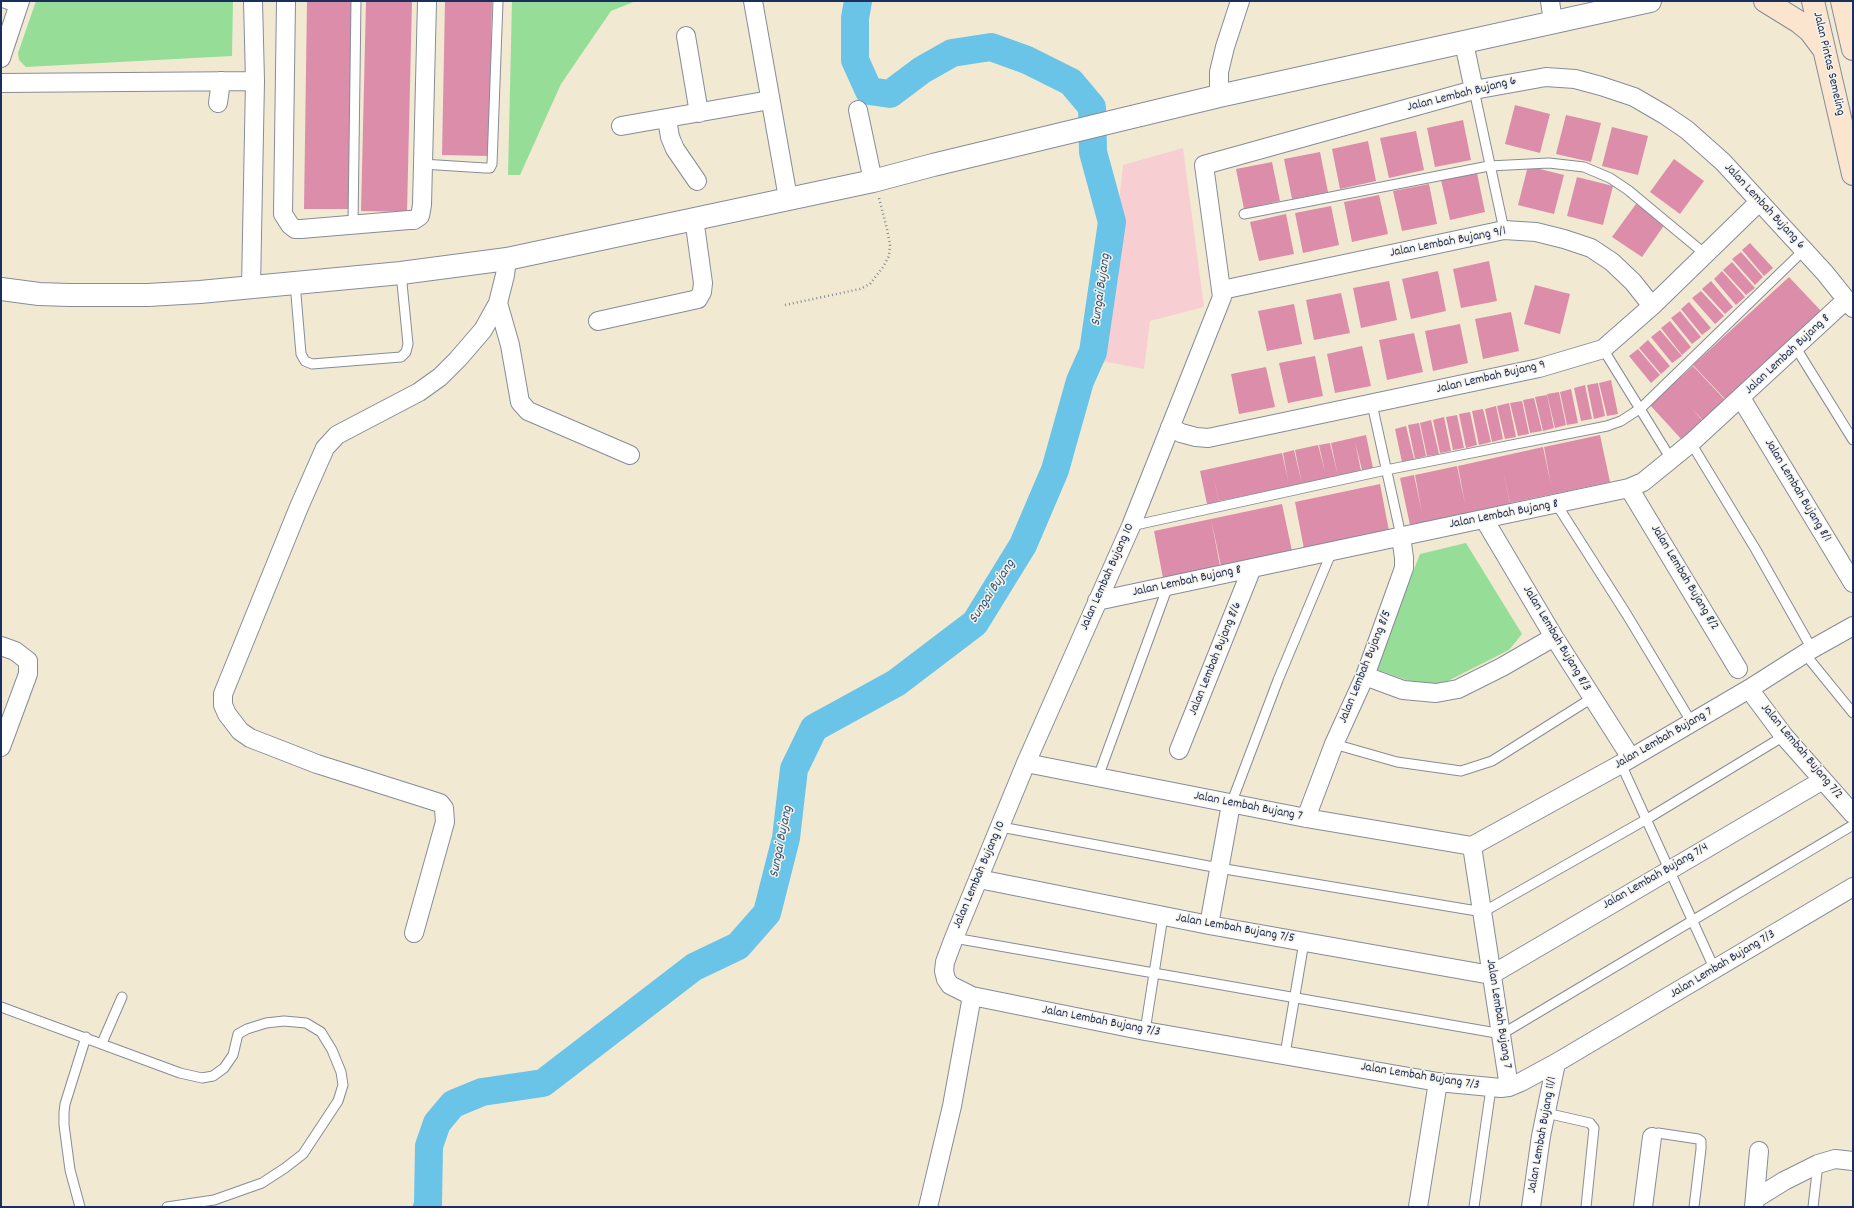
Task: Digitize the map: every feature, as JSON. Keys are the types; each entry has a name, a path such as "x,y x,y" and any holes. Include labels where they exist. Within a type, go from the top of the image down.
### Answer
{"main road":[{"path":"1765,1 1800,22 1810,31 1825,51"},
{"name":"Jalan Pintas Semeling","path":"1813,1 1853,174"},
{"path":"1842,1 1853,49"}],"street":[{"path":"251,287 255,81 253,1"},
{"path":"286,1 283,214 286,220 295,229 414,220 420,216 422,205 427,1"},
{"path":"753,1 788,198"},
{"path":"1219,96 1219,72 1225,47 1240,1"},
{"path":"1550,1 1553,22"},
{"path":"3,293 99,296 200,292 402,273 507,259 873,181 1062,133 1107,124 1219,96 1650,1"},
{"path":"1,58 19,4"},
{"path":"686,36 699,113"},
{"path":"1464,43 1474,90"},
{"name":"Jalan Lembah Bujang 6","path":"1204,165 1474,90 1546,77 1575,79 1634,97 1666,115 1687,130 1723,162 1825,273 1850,304"},
{"path":"218,103 221,81"},
{"path":"1,83 255,81"},
{"path":"620,126 770,100"},
{"path":"858,110 873,181"},
{"path":"667,119 670,137 675,149 697,181"},
{"name":"Jalan Lembah Bujang 10","path":"946,979 945,962 954,938 1001,828 1026,763 1131,526 1219,305 1222,290 1204,165"},
{"name":"Jalan Lembah Bujang 9","path":"1170,427 1181,434 1208,438 1539,368 1603,349 1652,306 1759,202"},
{"path":"598,321 698,299 702,292 703,283 694,218"},
{"name":"Jalan Lembah Bujang 9/1","path":"1222,290 1504,230 1536,232 1591,248 1612,262 1633,282 1652,306"},
{"path":"414,933 445,822 444,808 440,803 317,764 250,738 240,731 227,714 223,705 223,694 298,507 325,448 337,435 419,392 440,377 458,359 483,330 498,303 505,276 507,259"},
{"path":"498,303 510,345 518,397 523,407 528,411 630,455"},
{"name":"Jalan Lembah Bujang 8","path":"1097,601 1401,536 1557,505 1630,488 1643,482 1691,444 1796,348 1850,304"},
{"name":"Jalan Lembah Bujang 8/1","path":"1741,398 1853,583"},
{"name":"Jalan Lembah Bujang 8/2","path":"1630,488 1738,669"},
{"name":"Jalan Lembah Bujang 8/3","path":"1484,519 1592,698 1626,761"},
{"name":"Jalan Lembah Bujang 8/5","path":"1306,818 1334,744 1365,676 1404,568 1404,551 1401,536"},
{"name":"Jalan Lembah Bujang 8/6","path":"1179,750 1252,568"},
{"name":"Jalan Lembah Bujang 7","path":"1026,763 1306,818 1472,846 1692,723 1809,651 1853,626"},
{"path":"1365,676 1403,690 1436,693 1458,689 1502,667 1554,637"},
{"path":"1,646 15,651 28,661 28,674 1,747"},
{"name":"Jalan Lembah Bujang 7/2","path":"1749,689 1784,736 1853,814"},
{"name":"Jalan Lembah Bujang 7/4","path":"1491,975 1823,780"},
{"path":"1209,925 1231,804"},
{"name":"Jalan Lembah Bujang 7","path":"1472,846 1509,1087"},
{"name":"Jalan Lembah Bujang 7/5","path":"979,879 1209,925 1491,975"},
{"name":"Jalan Lembah Bujang 7/3","path":"946,979 956,990 972,996 1145,1031 1285,1054 1438,1082 1491,1088 1509,1087 1556,1062 1715,970 1853,887"},
{"path":"928,1207 952,1106 972,996"},
{"name":"Jalan Lembah Bujang 11/1","path":"1530,1207 1556,1062"},
{"path":"1418,1207 1438,1082"},
{"path":"1643,1207 1652,1137"},
{"path":"1755,1203 1759,1151"},
{"path":"1755,1203 1784,1181 1818,1164 1835,1159 1853,1161"}],"lane":[{"path":"353,224 356,1"},
{"path":"422,164 490,168 492,164 498,1"},
{"path":"1,2 19,4"},
{"path":"1474,90 1489,166 1504,230"},
{"path":"1244,214 1489,166 1548,163 1584,167 1610,178 1628,190 1705,254"},
{"path":"1131,526 1386,470 1607,426 1621,421 1641,408 1804,250"},
{"path":"295,283 302,354 305,361 312,364 401,357 406,352 408,344 402,273"},
{"path":"1796,348 1853,440"},
{"path":"1603,349 1641,408 1671,459"},
{"path":"1372,404 1401,536"},
{"path":"1691,444 1756,550 1809,651 1853,713"},
{"path":"1557,505 1627,615 1692,723"},
{"path":"1231,804 1278,680 1332,551"},
{"path":"1098,777 1168,586"},
{"path":"1334,744 1397,762 1461,772 1492,761 1592,698"},
{"path":"1001,828 1219,868 1483,912 1647,819 1784,736"},
{"path":"1626,761 1647,819 1715,970"},
{"path":"954,938 1502,1034 1692,919 1853,825"},
{"path":"1145,1031 1163,916"},
{"path":"1285,1054 1304,942"},
{"path":"102,1043 122,997"},
{"path":"1,1007 86,1037 180,1073 202,1078 213,1076 224,1068 233,1055 238,1034 247,1029 266,1023 284,1021 306,1023 321,1032 332,1050 339,1066 343,1085 338,1101 303,1154 262,1183 214,1200 167,1207"},
{"path":"80,1207 70,1170 64,1125 64,1112 65,1104 86,1037"},
{"path":"1474,1207 1491,1088"},
{"path":"1546,1113 1590,1123 1594,1128 1586,1207"},
{"path":"1652,1137 1658,1133 1698,1139 1701,1141 1702,1149 1694,1207"},
{"path":"1812,1207 1818,1164"}],"path":[{"path":"785,305 860,289 870,284 883,267 889,256 890,245 883,210 873,181"}],"shaded area":[{"path":"1183,148 1204,307 1150,321 1144,369 1102,361 1123,165"}],"green space":[{"path":"36,1 233,1 232,56 26,67 19,60 18,53"},
{"path":"512,1 636,1 611,11 561,84 520,175 508,175"},
{"path":"1466,543 1522,634 1509,650 1432,689 1375,669 1420,554"}],"building":[{"path":"307,1 353,1 350,209 304,209"},
{"path":"366,1 412,1 407,212 361,211"},
{"path":"445,1 492,2 489,156 442,155"},
{"path":"1515,105 1550,114 1540,153 1505,144"},
{"path":"1566,115 1601,123 1591,162 1556,154"},
{"path":"1463,120 1471,160 1435,167 1427,128"},
{"path":"1612,127 1648,136 1638,175 1602,166"},
{"path":"1416,131 1424,170 1389,178 1380,138"},
{"path":"1368,141 1376,181 1340,189 1332,149"},
{"path":"1320,152 1328,192 1292,199 1284,159"},
{"path":"1674,159 1704,181 1680,214 1650,192"},
{"path":"1272,162 1280,201 1244,209 1236,169"},
{"path":"1528,166 1564,175 1554,214 1518,205"},
{"path":"1477,173 1485,212 1450,220 1441,180"},
{"path":"1577,177 1613,186 1603,225 1567,216"},
{"path":"1429,184 1437,224 1402,231 1393,191"},
{"path":"1379,195 1388,234 1352,242 1344,202"},
{"path":"1636,204 1665,224 1642,257 1612,237"},
{"path":"1331,206 1339,245 1303,253 1295,213"},
{"path":"1286,214 1294,254 1259,261 1250,222"},
{"path":"1750,243 1773,268 1764,276 1742,250"},
{"path":"1741,252 1763,277 1755,285 1732,259"},
{"path":"1489,261 1497,301 1461,308 1453,269"},
{"path":"1732,262 1755,288 1746,295 1723,270"},
{"path":"1438,271 1446,311 1411,319 1402,279"},
{"path":"1722,271 1745,297 1736,305 1714,279"},
{"path":"1789,277 1822,312 1726,400 1693,365"},
{"path":"1389,281 1397,320 1361,328 1353,288"},
{"path":"1711,281 1733,307 1725,314 1702,289"},
{"path":"1535,285 1570,294 1560,334 1524,324"},
{"path":"1701,291 1724,316 1715,324 1692,298"},
{"path":"1341,293 1350,333 1314,340 1306,300"},
{"path":"1689,302 1711,328 1702,335 1681,309"},
{"path":"1294,304 1302,344 1267,351 1258,311"},
{"path":"1680,311 1701,337 1692,344 1671,318"},
{"path":"1511,312 1519,351 1483,359 1475,319"},
{"path":"1670,321 1691,347 1682,355 1661,328"},
{"path":"1460,324 1468,363 1433,371 1425,331"},
{"path":"1660,330 1682,356 1672,363 1651,337"},
{"path":"1414,333 1423,372 1387,380 1379,340"},
{"path":"1648,340 1670,366 1661,374 1639,348"},
{"path":"1362,346 1371,386 1335,393 1327,354"},
{"path":"1638,349 1660,375 1651,383 1629,356"},
{"path":"1315,356 1323,396 1288,403 1279,363"},
{"path":"1693,366 1726,401 1704,421 1691,408 1704,422 1683,441 1650,405"},
{"path":"1266,367 1275,407 1239,414 1231,374"},
{"path":"1611,380 1618,414 1607,416 1599,383"},
{"path":"1598,383 1605,416 1594,419 1587,385"},
{"path":"1585,385 1592,419 1581,421 1574,388"},
{"path":"1571,389 1578,423 1567,425 1560,392"},
{"path":"1559,392 1566,425 1555,428 1547,394"},
{"path":"1547,395 1554,428 1543,431 1535,397"},
{"path":"1534,398 1542,431 1530,433 1523,400"},
{"path":"1522,401 1529,434 1518,436 1510,403"},
{"path":"1509,403 1516,437 1505,439 1497,406"},
{"path":"1496,406 1503,439 1492,442 1485,409"},
{"path":"1483,409 1491,442 1479,445 1472,411"},
{"path":"1470,412 1477,445 1466,448 1459,414"},
{"path":"1457,415 1464,448 1453,450 1446,417"},
{"path":"1444,417 1451,451 1440,453 1433,420"},
{"path":"1431,420 1439,454 1427,456 1420,423"},
{"path":"1419,423 1426,456 1415,459 1408,425"},
{"path":"1406,426 1414,459 1402,462 1395,429"},
{"path":"1366,435 1373,468 1362,470 1355,442 1361,471 1338,476 1331,443"},
{"path":"1600,435 1610,482 1510,503 1502,466 1510,504 1410,525 1400,478 1414,475 1422,513 1415,475 1457,466 1465,504 1458,466 1543,447 1551,485 1544,447"},
{"path":"1330,443 1338,476 1302,484 1295,450 1318,445 1325,472 1319,445"},
{"path":"1294,450 1302,484 1219,501 1213,475 1219,502 1207,504 1200,471 1282,453 1288,480 1283,453"},
{"path":"1380,484 1389,531 1304,549 1295,502"},
{"path":"1282,504 1292,551 1221,566 1211,519"},
{"path":"1211,519 1220,566 1163,578 1154,531"}],"waterway":[{"name":"Sungai Bujang","path":"427,1207 429,1146 437,1123 453,1104 482,1092 543,1083 694,967 738,946 767,913 786,838 794,769 814,728 896,683 975,623 1023,545 1055,470 1080,381 1093,352 1112,222 1093,152 1092,107 1071,82 1027,60 991,47 952,53 922,70 890,94 869,91 855,60 855,18 858,1"}]}
